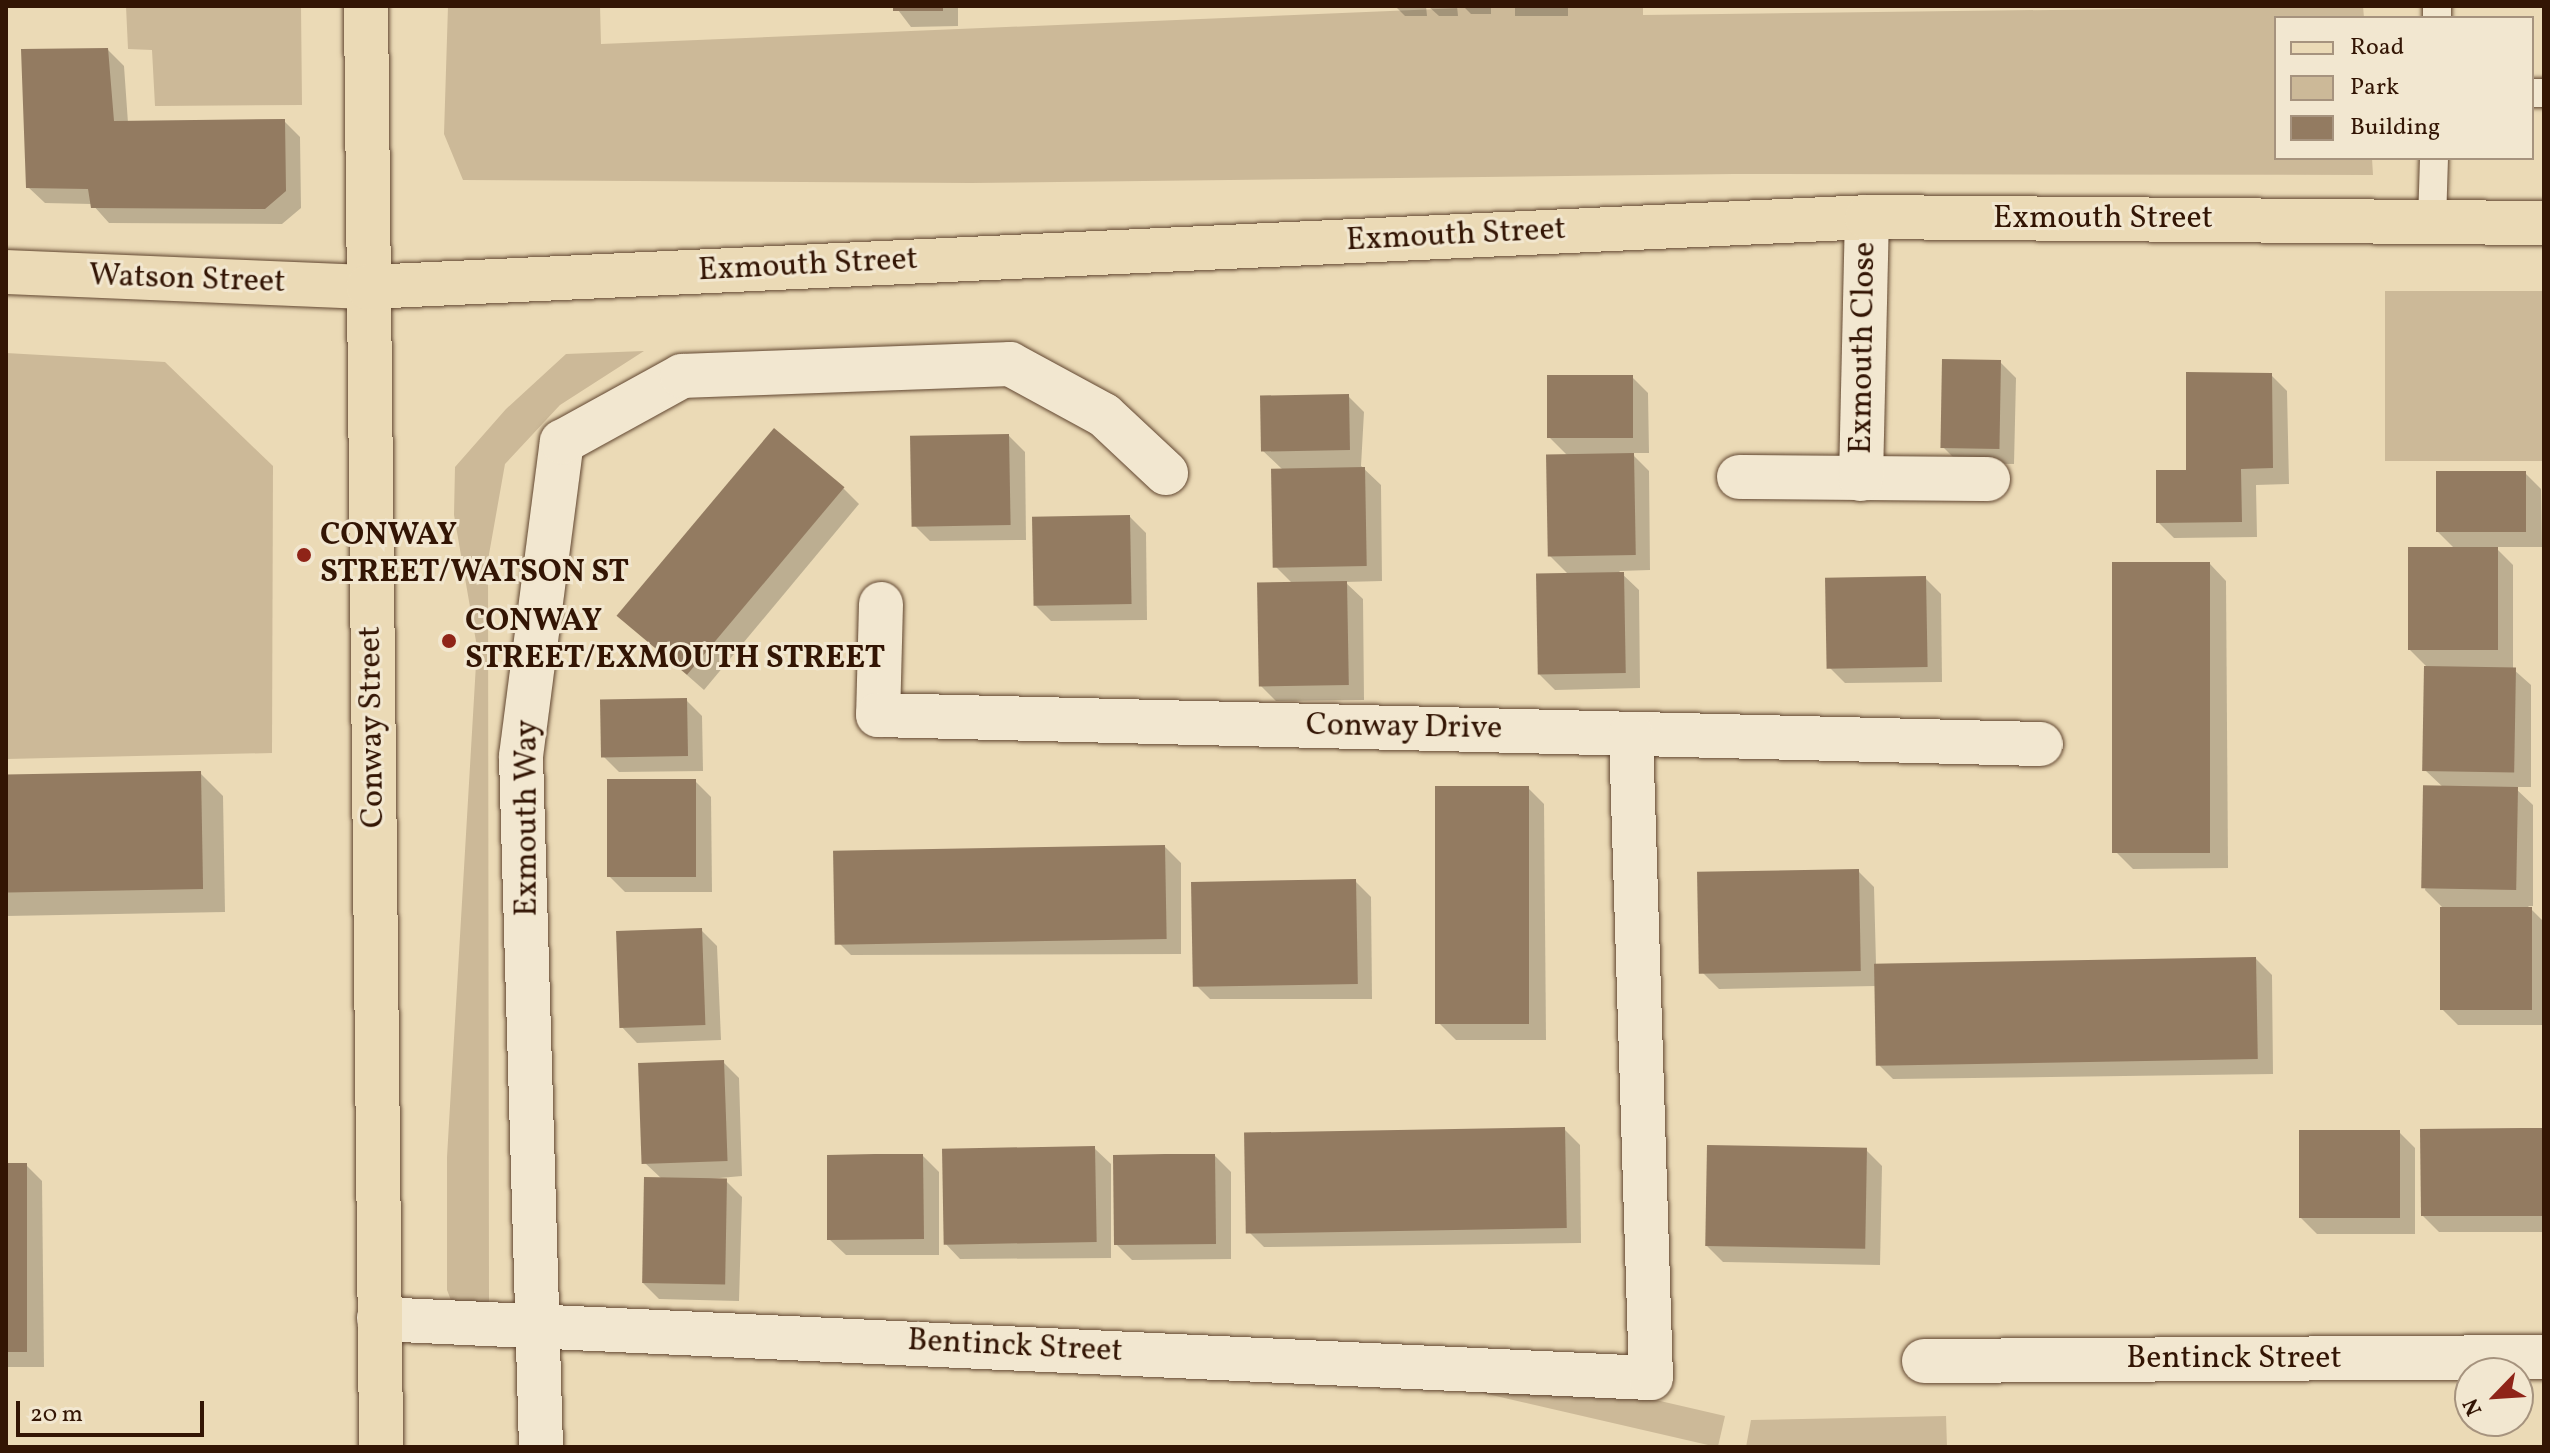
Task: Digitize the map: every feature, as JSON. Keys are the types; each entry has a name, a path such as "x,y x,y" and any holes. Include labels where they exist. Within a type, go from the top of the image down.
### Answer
{"main road":[{"name":"Conway Street","path":"366,6 381,1447"},
{"name":"Exmouth Street","path":"368,287 1867,217 2544,223"},
{"name":"Watson Street","path":"6,272 368,287"}],"street":[{"name":"Exmouth Close","path":"1861,479 1867,217"},
{"name":"Exmouth Way","path":"539,1325 521,756 562,442 682,376 1010,364 1104,415 1166,473"},
{"name":"Exmouth Close","path":"1739,477 1988,479"},
{"name":"Conway Drive","path":"881,604 878,715 2041,744"},
{"name":"Bentinck Street","path":"379,1319 1651,1378 1631,734"},
{"path":"539,1325 541,1447"},
{"name":"Bentinck Street","path":"1924,1361 2544,1357"}],"lane":[{"path":"2432,222 2434,160"}],"green space":[{"path":"126,6 301,6 302,105 155,106 152,50 128,49"},
{"path":"448,6 600,6 601,44 1510,6 1643,6 1643,15 2363,6 2364,16 2274,16 2274,160 2372,160 2373,175 1734,174 971,183 463,180 444,134"},
{"path":"2385,291 2544,291 2544,461 2385,461"},
{"path":"644,351 560,405 505,464 488,560 489,1307 454,1308 447,1290 447,1157 477,647 454,515 455,467 506,409 566,354"},
{"path":"6,353 165,362 273,466 272,753 6,759"},
{"path":"1470,1357 1725,1416 1717,1447 1463,1388"},
{"path":"1946,1416 1947,1447 1746,1447 1751,1420"}],"building":[{"path":"893,6 943,6 943,11 893,11"},
{"path":"108,48 114,121 285,119 286,191 265,209 91,208 88,189 26,188 21,49"},
{"path":"1942,359 2001,360 1999,449 1940,448"},
{"path":"2186,372 2272,373 2273,468 2241,469 2242,522 2156,523 2156,470 2186,470"},
{"path":"1547,375 1633,375 1633,438 1547,438"},
{"path":"1349,394 1350,450 1261,452 1260,396"},
{"path":"774,428 844,487 687,675 617,616"},
{"path":"1009,434 1011,525 912,527 910,436"},
{"path":"1634,453 1636,555 1548,557 1546,455"},
{"path":"1365,467 1367,566 1273,568 1271,469"},
{"path":"2436,471 2526,471 2526,532 2436,532"},
{"path":"1130,515 1132,604 1034,606 1032,517"},
{"path":"2408,547 2498,547 2498,650 2408,650"},
{"path":"2112,562 2210,562 2210,853 2112,853"},
{"path":"1624,572 1626,673 1538,675 1536,574"},
{"path":"1926,576 1928,667 1827,669 1825,578"},
{"path":"1347,581 1349,685 1259,687 1257,583"},
{"path":"2424,666 2516,668 2514,773 2422,771"},
{"path":"687,698 688,756 601,758 600,700"},
{"path":"201,771 203,889 8,892 6,774"},
{"path":"607,779 696,779 696,877 607,877"},
{"path":"2423,785 2518,787 2516,890 2421,888"},
{"path":"1435,786 1529,786 1529,1024 1435,1024"},
{"path":"1165,845 1167,939 835,945 833,851"},
{"path":"1859,869 1861,971 1699,974 1697,872"},
{"path":"1356,879 1358,984 1193,987 1191,882"},
{"path":"2440,907 2532,907 2532,1010 2440,1010"},
{"path":"702,928 705,1025 619,1028 616,931"},
{"path":"2256,957 2258,1059 1876,1066 1874,964"},
{"path":"724,1060 728,1161 642,1164 638,1063"},
{"path":"1565,1127 1567,1228 1246,1234 1244,1133"},
{"path":"2544,1128 2544,1216 2421,1216 2420,1129"},
{"path":"2299,1130 2400,1130 2400,1218 2299,1218"},
{"path":"1707,1145 1867,1148 1865,1249 1705,1246"},
{"path":"1095,1146 1097,1242 944,1245 942,1149"},
{"path":"923,1154 924,1239 827,1240 827,1155"},
{"path":"1215,1154 1216,1244 1114,1245 1113,1155"},
{"path":"6,1163 27,1163 27,1352 6,1352"},
{"path":"644,1177 727,1178 725,1284 642,1283"}],"place":[{"name":"CONWAY STREET/WATSON ST","path":"304,555"},
{"name":"CONWAY STREET/EXMOUTH STREET","path":"449,641"}]}
